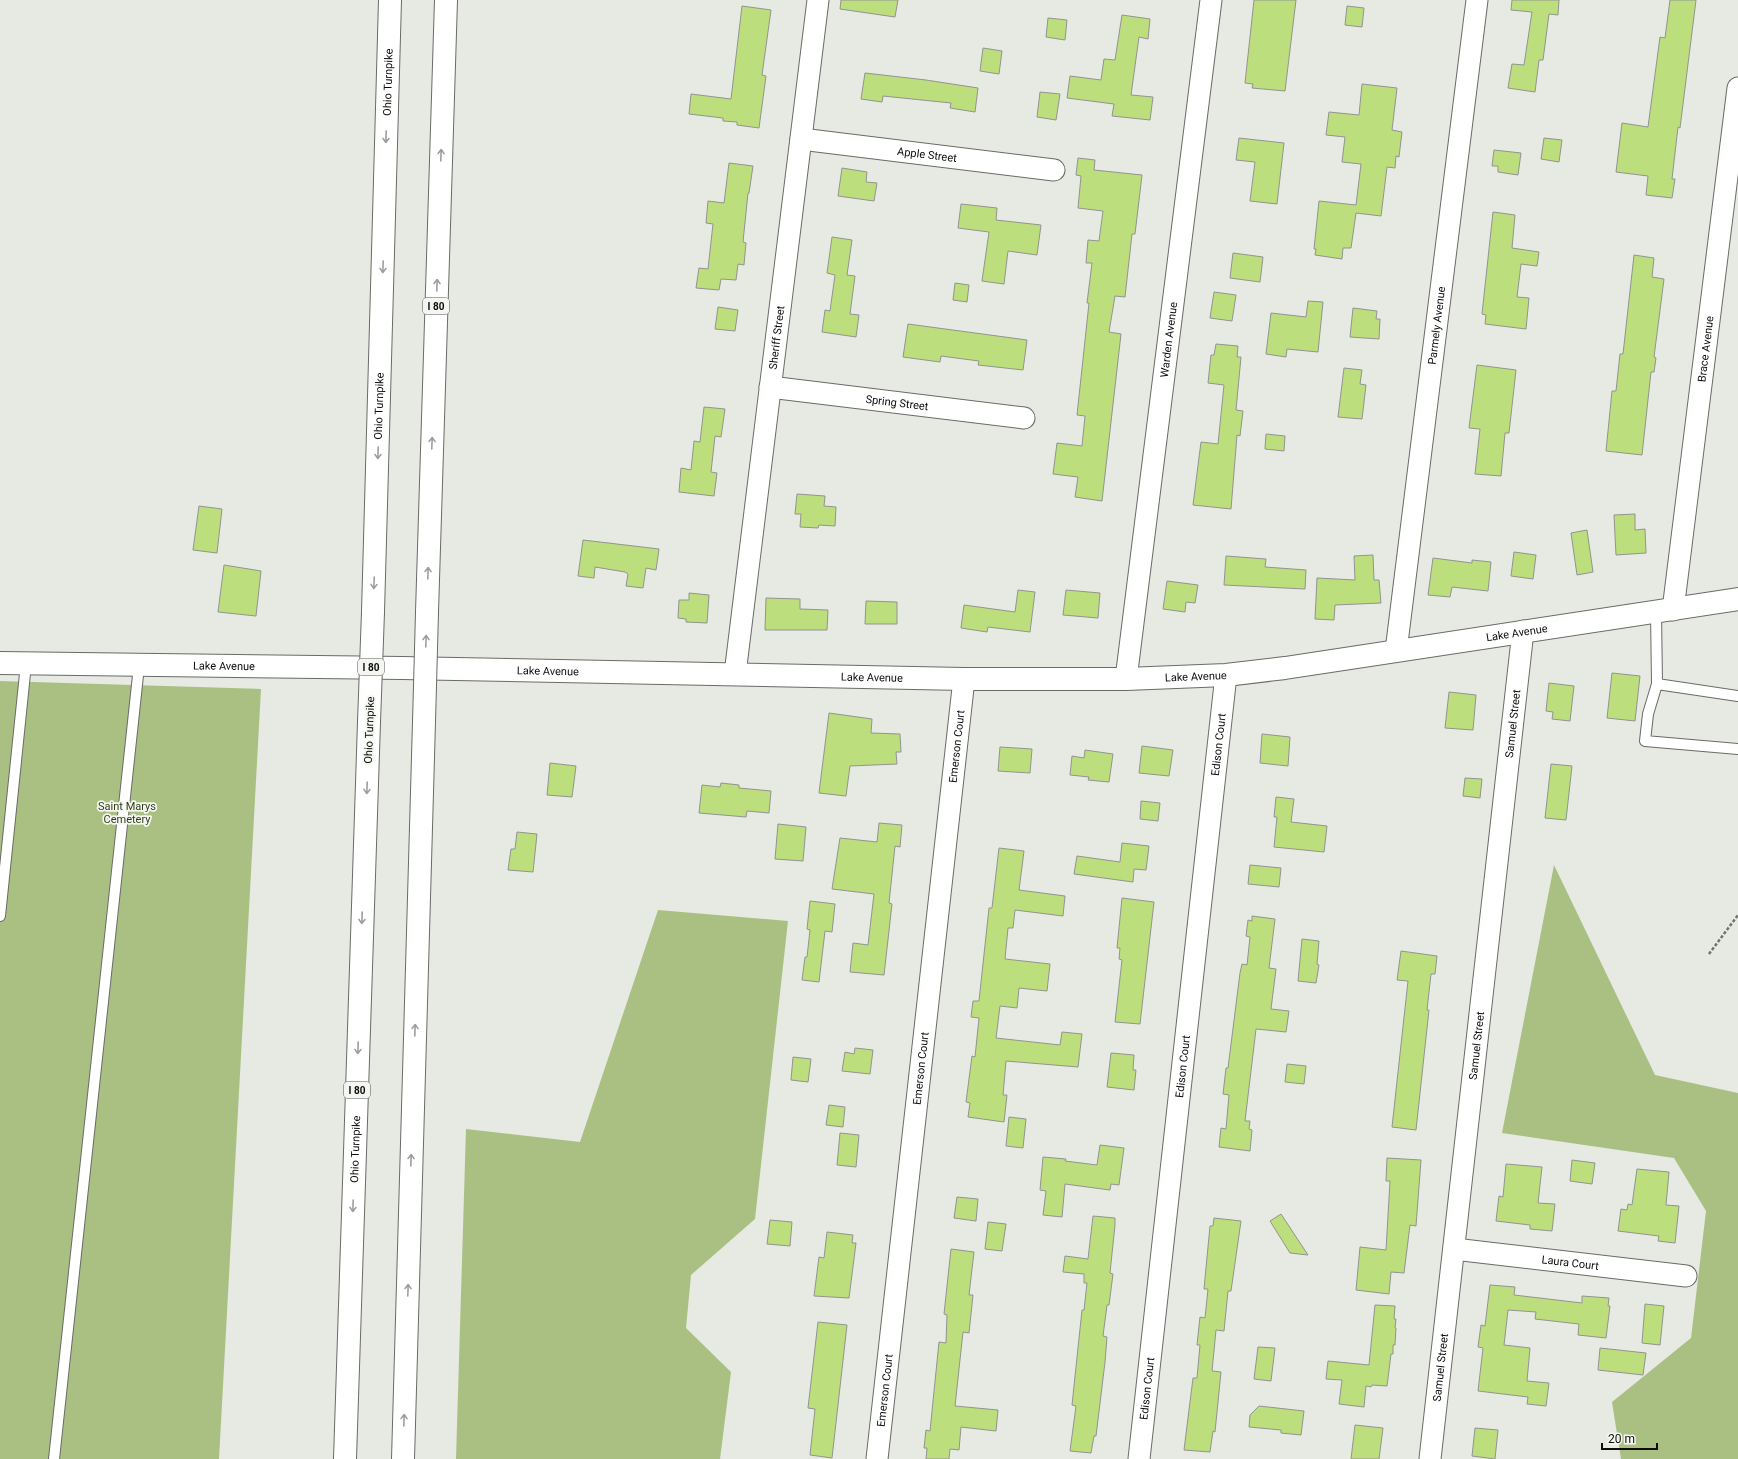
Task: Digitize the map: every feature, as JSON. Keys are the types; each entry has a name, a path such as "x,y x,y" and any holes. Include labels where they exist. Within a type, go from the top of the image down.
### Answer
{"main road":[{"name":"Ohio Turnpike","path":"345,1459 373,612 390,0"},
{"name":"I 80","path":"403,1459 446,0"},
{"name":"Lake Avenue","path":"0,663 139,666 409,668 964,679 1126,679 1226,675 1396,651 1738,599"}],"street":[{"name":"Sheriff Street","path":"735,674 818,0"},
{"name":"Warden Avenue","path":"1126,679 1211,0"},
{"name":"Parmely Avenue","path":"1396,651 1477,0"},
{"name":"Brace Avenue","path":"1665,611 1738,88"},
{"name":"Apple Street","path":"801,139 1054,170"},
{"name":"Spring Street","path":"770,387 1024,418"},
{"name":"Samuel Street","path":"1430,1459 1523,631"},
{"name":"Edison Court","path":"1139,1459 1226,675"},
{"name":"Emerson Court","path":"877,1459 964,679"},
{"name":"Laura Court","path":"1454,1249 1686,1276"}],"lane":[{"path":"1665,611 1657,684 1648,714 1645,741 1738,749"},
{"path":"0,916 1,891 26,664"},
{"path":"54,1459 139,666"},
{"path":"1657,684 1738,696"}],"path":[{"path":"1709,954 1738,915"}],"green space":[{"name":"Saint Marys Cemetery","path":"0,681 261,689 219,1459 0,1459"},
{"path":"1554,865 1655,1075 1738,1093 1738,1459 1621,1459 1612,1402 1691,1338 1706,1211 1674,1158 1502,1133"},
{"path":"658,910 788,921 755,1219 691,1275 686,1328 731,1372 720,1459 456,1459 466,1129 580,1142"}],"building":[{"path":"841,0 898,0 895,17 840,9"},
{"path":"1254,0 1296,0 1285,91 1252,88 1253,84 1245,83"},
{"path":"1512,0 1559,0 1558,15 1549,14 1543,60 1539,60 1535,92 1508,88 1512,64 1524,65 1532,12 1511,10"},
{"path":"1670,0 1696,0 1680,128 1678,127 1672,179 1675,179 1672,198 1646,195 1648,176 1616,172 1622,123 1648,127 1660,37 1665,38"},
{"path":"742,6 771,10 762,75 766,76 759,128 737,125 737,122 723,121 723,118 689,114 691,94 731,99"},
{"path":"1347,6 1364,8 1362,27 1345,25"},
{"path":"1122,15 1150,19 1148,39 1139,37 1131,95 1153,97 1150,120 1112,116 1114,104 1067,98 1070,76 1101,80 1104,59 1115,60"},
{"path":"1048,18 1067,20 1065,40 1046,37"},
{"path":"983,48 1002,51 999,74 980,71"},
{"path":"865,73 978,88 975,112 950,108 951,103 883,96 882,102 861,99"},
{"path":"1362,84 1397,88 1392,130 1402,132 1399,157 1396,156 1395,168 1387,167 1381,216 1356,213 1351,248 1343,248 1342,259 1315,255 1316,249 1314,249 1319,201 1356,205 1361,164 1342,162 1345,137 1326,135 1329,112 1359,115"},
{"path":"1040,92 1060,94 1056,120 1037,117"},
{"path":"1239,138 1284,143 1277,204 1250,201 1255,162 1236,160"},
{"path":"1544,138 1562,140 1559,162 1541,159"},
{"path":"1494,150 1521,153 1518,175 1498,172 1498,166 1492,166"},
{"path":"1078,158 1095,160 1094,170 1142,175 1135,234 1132,234 1125,297 1115,296 1109,332 1121,334 1102,501 1075,497 1078,477 1053,474 1057,443 1082,446 1085,416 1077,415 1092,263 1086,263 1088,240 1099,241 1103,211 1078,208 1081,176 1076,175"},
{"path":"729,163 753,166 748,193 743,242 746,243 744,265 738,264 736,280 721,279 719,290 696,288 699,268 708,269 713,224 706,223 708,201 724,203"},
{"path":"842,168 867,172 866,182 877,183 874,201 838,196"},
{"path":"961,204 997,208 996,220 1041,225 1037,255 1008,251 1004,284 982,281 989,232 958,228"},
{"path":"1493,212 1515,215 1512,248 1539,252 1537,266 1521,264 1517,297 1529,298 1526,329 1485,324 1486,315 1482,314"},
{"path":"832,237 852,240 847,275 855,276 850,314 859,315 856,337 822,332 825,310 830,311 835,275 827,273"},
{"path":"1233,253 1263,257 1260,282 1230,278"},
{"path":"1634,255 1654,258 1652,277 1664,279 1654,357 1656,358 1654,372 1651,372 1642,455 1606,451 1612,391 1616,391 1620,354 1623,354"},
{"path":"955,283 969,285 967,302 953,300"},
{"path":"1214,292 1236,295 1232,321 1210,318"},
{"path":"1308,301 1323,302 1318,352 1287,349 1286,357 1266,354 1271,313 1306,317"},
{"path":"718,307 738,310 735,331 715,329"},
{"path":"1353,308 1377,311 1376,319 1380,319 1379,339 1350,337"},
{"path":"908,324 1027,340 1023,370 978,365 979,361 941,356 940,362 903,357"},
{"path":"1216,344 1238,346 1237,357 1241,357 1236,410 1243,411 1240,436 1237,435 1231,509 1193,505 1201,442 1218,444 1224,385 1208,383 1211,355 1214,355"},
{"path":"1477,365 1516,370 1509,433 1505,433 1501,476 1475,474 1480,429 1469,428"},
{"path":"1344,368 1362,370 1360,384 1366,385 1362,419 1338,417"},
{"path":"704,407 725,409 721,437 715,436 711,472 717,473 714,496 679,492 681,468 691,470 694,441 700,442"},
{"path":"1266,434 1285,436 1284,451 1265,449"},
{"path":"797,494 825,496 824,506 836,507 835,526 819,525 818,528 800,527 801,514 795,514"},
{"path":"199,506 222,509 217,553 193,550"},
{"path":"1635,514 1635,530 1645,529 1646,553 1616,555 1614,515"},
{"path":"1587,530 1593,572 1577,575 1571,533"},
{"path":"583,540 659,549 656,570 646,568 643,588 626,586 628,574 625,572 595,567 594,578 578,576"},
{"path":"1514,552 1536,555 1533,579 1511,576"},
{"path":"1373,555 1374,580 1379,580 1381,603 1335,605 1334,620 1315,619 1317,578 1355,580 1354,556"},
{"path":"1226,556 1266,559 1265,567 1306,570 1305,589 1224,585"},
{"path":"1433,558 1472,563 1472,560 1491,562 1488,591 1452,587 1450,597 1428,595"},
{"path":"224,565 261,571 256,616 218,612"},
{"path":"1167,581 1198,585 1195,603 1186,602 1185,612 1163,609"},
{"path":"1018,590 1035,592 1030,632 988,627 987,632 961,628 964,605 1015,612"},
{"path":"1066,590 1100,593 1098,618 1063,615"},
{"path":"689,593 709,595 707,623 686,622 686,619 678,618 679,600 689,600"},
{"path":"766,598 800,599 800,609 828,610 827,630 765,630"},
{"path":"866,601 897,602 897,624 865,624"},
{"path":"1612,673 1640,676 1635,721 1607,718"},
{"path":"1549,683 1574,686 1570,721 1552,719 1553,712 1546,711"},
{"path":"1449,692 1476,695 1473,730 1445,728"},
{"path":"829,713 872,719 871,733 900,734 901,752 896,752 897,764 850,766 846,796 819,793"},
{"path":"1262,734 1290,737 1288,766 1260,763"},
{"path":"1142,746 1173,750 1169,776 1139,773"},
{"path":"1000,747 1032,749 1030,773 998,771"},
{"path":"1085,750 1113,754 1109,782 1088,780 1089,777 1070,775 1072,756 1084,758"},
{"path":"550,763 576,766 572,797 547,795"},
{"path":"1551,764 1572,766 1566,820 1545,818"},
{"path":"1465,778 1482,779 1480,798 1463,796"},
{"path":"721,783 739,785 739,788 771,791 769,813 747,811 746,817 699,813 702,785 720,787"},
{"path":"1276,797 1294,799 1291,822 1327,826 1324,852 1274,847 1277,817 1274,817"},
{"path":"1141,801 1160,803 1158,821 1140,819"},
{"path":"879,823 902,825 900,847 895,846 889,903 892,904 884,975 850,972 853,943 868,945 874,894 832,889 840,838 877,842"},
{"path":"778,824 806,827 803,861 775,859"},
{"path":"517,832 537,834 533,872 508,870 511,849 515,849"},
{"path":"1122,843 1149,846 1146,870 1134,869 1133,882 1074,874 1077,856 1120,862"},
{"path":"999,848 1024,851 1019,890 1065,896 1063,916 1015,910 1013,928 1008,928 1005,959 1050,964 1047,991 1019,988 1017,1008 1000,1006 996,1038 1060,1045 1062,1032 1082,1034 1078,1067 1006,1061 1003,1095 1007,1095 1004,1122 968,1117 970,1103 966,1102 972,1056 975,1057 979,1018 971,1017 973,1001 979,1001 989,908 992,908"},
{"path":"1250,865 1281,868 1279,887 1248,884"},
{"path":"1122,898 1154,902 1140,1024 1115,1022 1122,960 1119,959 1120,948 1117,948"},
{"path":"810,901 835,904 832,932 825,931 819,982 802,980 805,957 807,957 810,930 807,929"},
{"path":"1252,916 1275,919 1269,968 1276,969 1271,1009 1289,1011 1286,1032 1256,1029 1245,1121 1250,1121 1249,1129 1252,1130 1250,1151 1219,1147 1221,1128 1226,1129 1229,1095 1223,1094 1226,1068 1228,1068 1240,973 1242,964 1247,965 1250,937 1246,936 1248,920 1252,921"},
{"path":"1302,939 1319,941 1317,964 1319,965 1316,983 1298,981"},
{"path":"1401,951 1437,956 1435,974 1431,974 1427,1010 1429,1010 1416,1130 1392,1127 1408,981 1397,980"},
{"path":"855,1048 873,1050 870,1074 842,1071 845,1052 854,1054"},
{"path":"1111,1053 1134,1055 1133,1070 1136,1070 1134,1090 1107,1087"},
{"path":"793,1057 811,1059 808,1082 791,1080"},
{"path":"1287,1064 1306,1066 1304,1084 1285,1082"},
{"path":"829,1105 845,1107 843,1127 826,1125"},
{"path":"1009,1117 1026,1119 1023,1148 1006,1146"},
{"path":"840,1133 859,1135 856,1167 837,1165"},
{"path":"1100,1145 1124,1148 1119,1185 1111,1184 1110,1190 1065,1184 1062,1217 1043,1215 1046,1191 1040,1190 1043,1157 1066,1159 1065,1161 1097,1165"},
{"path":"1387,1158 1421,1160 1416,1226 1410,1225 1404,1273 1391,1272 1389,1294 1356,1290 1360,1247 1386,1250 1390,1181 1386,1181"},
{"path":"1572,1160 1595,1163 1592,1184 1570,1181"},
{"path":"1506,1164 1542,1167 1538,1203 1555,1204 1552,1231 1530,1229 1530,1225 1496,1221 1499,1196 1503,1197"},
{"path":"1637,1169 1669,1172 1666,1205 1679,1206 1675,1243 1658,1241 1659,1236 1618,1231 1621,1209 1627,1210 1628,1204 1632,1205"},
{"path":"957,1197 978,1199 976,1221 954,1218"},
{"path":"1281,1214 1308,1255 1290,1253 1270,1221"},
{"path":"1093,1216 1115,1218 1115,1225 1110,1273 1113,1274 1103,1336 1107,1337 1105,1362 1096,1436 1094,1436 1091,1453 1070,1451 1076,1406 1072,1405 1082,1310 1084,1310 1087,1283 1084,1283 1084,1274 1063,1272 1065,1256 1088,1259"},
{"path":"1214,1218 1241,1221 1231,1291 1228,1291 1224,1331 1216,1330 1212,1371 1221,1372 1215,1432 1213,1431 1210,1452 1184,1450 1193,1378 1197,1378 1200,1345 1197,1345 1200,1317 1205,1318 1208,1289 1204,1289 1210,1226 1213,1226"},
{"path":"770,1220 792,1222 790,1246 767,1244"},
{"path":"988,1222 1006,1224 1002,1251 985,1249"},
{"path":"827,1232 853,1235 852,1243 856,1243 849,1298 814,1296 819,1257 824,1258"},
{"path":"951,1249 974,1252 969,1295 973,1295 969,1333 963,1332 955,1406 998,1410 996,1431 961,1427 959,1450 950,1449 949,1459 926,1459 927,1448 924,1448 926,1430 930,1431 939,1342 946,1343 947,1315 944,1314"},
{"path":"1490,1285 1515,1287 1514,1295 1582,1303 1582,1296 1609,1298 1608,1306 1610,1306 1606,1338 1578,1335 1579,1324 1535,1319 1536,1312 1508,1310 1504,1345 1530,1348 1527,1381 1549,1383 1546,1406 1527,1404 1528,1397 1478,1391 1483,1348 1478,1347 1481,1325 1485,1326"},
{"path":"1645,1304 1664,1306 1660,1345 1642,1343"},
{"path":"1375,1305 1395,1306 1395,1345 1393,1345 1393,1354 1391,1354 1387,1386 1366,1386 1364,1407 1339,1404 1342,1380 1326,1379 1328,1361 1369,1365"},
{"path":"818,1322 847,1325 832,1458 810,1455 815,1409 808,1408"},
{"path":"1258,1347 1275,1348 1271,1381 1254,1379"},
{"path":"1600,1348 1646,1353 1643,1375 1598,1370"},
{"path":"1259,1406 1304,1411 1301,1435 1281,1433 1281,1430 1249,1427 1250,1415"},
{"path":"1355,1425 1383,1428 1379,1459 1351,1459"},
{"path":"1475,1428 1498,1430 1495,1459 1472,1456"}]}
